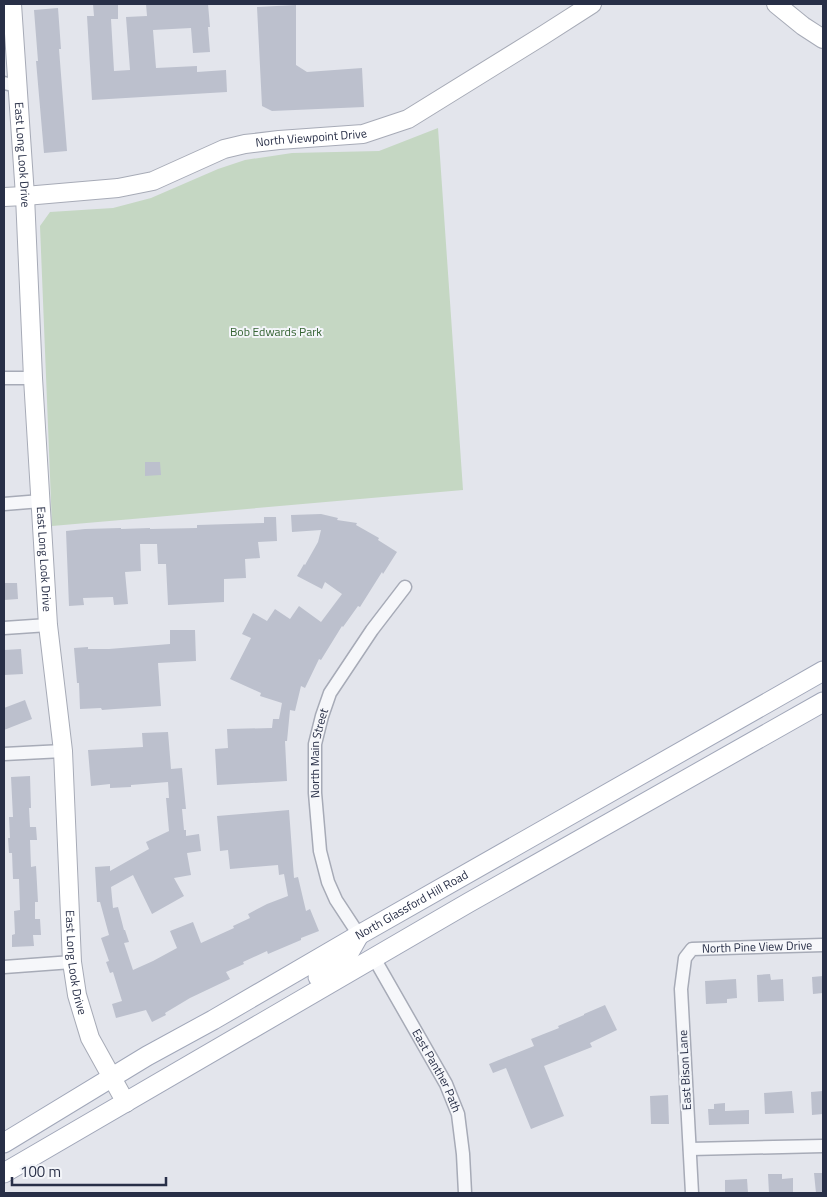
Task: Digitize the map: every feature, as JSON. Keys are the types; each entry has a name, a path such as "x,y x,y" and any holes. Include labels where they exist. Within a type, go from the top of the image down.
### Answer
{"main road":[{"name":"North Glassford Hill Road","path":"4,1143 142,1059 823,670"},
{"path":"4,1173 306,997 823,702"},
{"path":"374,958 380,938 416,913 431,894"},
{"path":"306,997 317,978 346,958 359,935"}],"street":[{"name":"East Long Look Drive","path":"12,4 10,85 25,196 33,378 48,626 64,752 72,962 77,996 90,1038 126,1103"},
{"name":"North Viewpoint Drive","path":"4,197 118,188 152,181 224,148 279,140 363,134 408,119 592,4"},
{"path":"776,4 803,26 823,39"},
{"path":"4,378 33,378"},
{"path":"4,504 41,501"},
{"name":"North Main Street","path":"359,935 333,894 320,851 315,793 315,744 330,693 372,630 405,587"},
{"path":"4,628 48,626"},
{"path":"4,754 64,752"},
{"name":"North Pine View Drive","path":"692,949 823,945"},
{"name":"East Bison Lane","path":"692,949 685,958 681,988 692,1193"},
{"name":"East Panther Path","path":"374,958 446,1084 458,1114 464,1154 465,1193"},
{"path":"4,967 72,962"},
{"path":"690,1149 823,1146"}],"green space":[{"name":"Bob Edwards Park","path":"438,128 463,490 52,526 40,226 50,212 113,208 151,198 218,169 245,160 292,153 379,151"}],"building":[{"path":"93,4 118,4 118,19 111,19 114,71 130,70 126,17 147,16 146,4 208,4 210,52 193,53 191,28 153,30 156,68 197,66 197,72 226,70 227,92 92,100 87,16 94,16"},
{"path":"296,5 296,65 307,72 362,68 364,107 272,111 262,106 257,7"},
{"path":"58,8 61,49 59,49 67,151 44,153 36,61 38,61 34,10"},
{"path":"145,462 160,462 161,475 145,476"},
{"path":"321,514 338,518 337,520 357,523 356,525 379,538 378,540 397,552 360,607 358,606 342,626 321,660 319,659 305,688 301,686 295,711 290,710 287,741 285,741 287,781 217,785 215,749 228,748 227,729 272,728 273,719 279,719 282,703 260,696 261,693 230,679 251,638 242,634 253,613 267,621 275,609 290,619 299,606 321,622 342,594 325,582 322,589 297,576 318,542 321,530 292,532 291,515"},
{"path":"264,517 276,517 277,541 258,542 260,558 245,559 246,578 224,579 224,602 168,605 166,564 158,564 157,544 140,544 141,571 125,572 128,604 114,605 113,597 83,598 84,605 69,606 66,531 121,528 197,528 197,525 264,523"},
{"path":"4,583 17,583 18,599 4,600"},
{"path":"170,630 195,630 196,661 158,663 161,706 102,710 101,708 80,709 79,683 77,683 74,648 109,649 170,644"},
{"path":"21,649 23,674 4,675 4,650"},
{"path":"25,700 32,719 4,730 4,708"},
{"path":"168,732 171,769 182,768 186,809 182,809 184,830 186,830 186,836 199,834 201,851 187,853 191,875 174,878 184,896 152,914 133,875 111,887 113,908 118,907 129,942 124,943 133,970 177,948 170,931 193,922 201,943 234,928 233,926 250,918 248,914 288,896 284,874 279,875 278,865 230,869 228,850 220,851 217,816 289,810 294,878 298,877 306,911 310,909 319,931 268,954 267,951 243,962 244,964 226,972 230,979 190,998 165,1013 166,1015 152,1022 146,1010 116,1018 112,1004 122,1001 113,972 110,973 106,962 109,961 101,938 109,935 100,902 97,902 95,867 110,866 110,871 149,849 146,842 169,831 166,798 169,798 168,782 131,785 131,787 110,788 110,784 91,786 88,750 143,747 142,733"},
{"path":"30,776 30,827 36,827 37,840 30,840 31,867 36,866 38,902 35,902 35,919 40,919 41,935 33,935 34,946 12,947 12,935 15,934 14,911 20,910 19,879 13,879 12,853 9,853 9,817 13,817 11,777"},
{"path":"770,974 771,980 783,979 784,1001 758,1002 757,975"},
{"path":"823,976 823,993 813,994 812,977"},
{"path":"736,979 737,998 727,999 727,1003 706,1004 705,981"},
{"path":"605,1005 617,1030 590,1043 592,1047 544,1066 564,1116 531,1129 506,1068 493,1073 489,1064 534,1046 531,1039 559,1028 558,1026"},
{"path":"792,1091 794,1113 765,1114 764,1093"},
{"path":"823,1091 823,1114 812,1115 811,1092"},
{"path":"668,1095 669,1124 651,1124 650,1096"},
{"path":"725,1103 725,1111 749,1110 749,1124 709,1125 708,1109 714,1109 714,1104"},
{"path":"814,1173 823,1173 823,1193 816,1193"},
{"path":"768,1174 782,1174 782,1179 793,1178 793,1193 769,1193"},
{"path":"747,1179 748,1193 725,1193 725,1180"}]}
